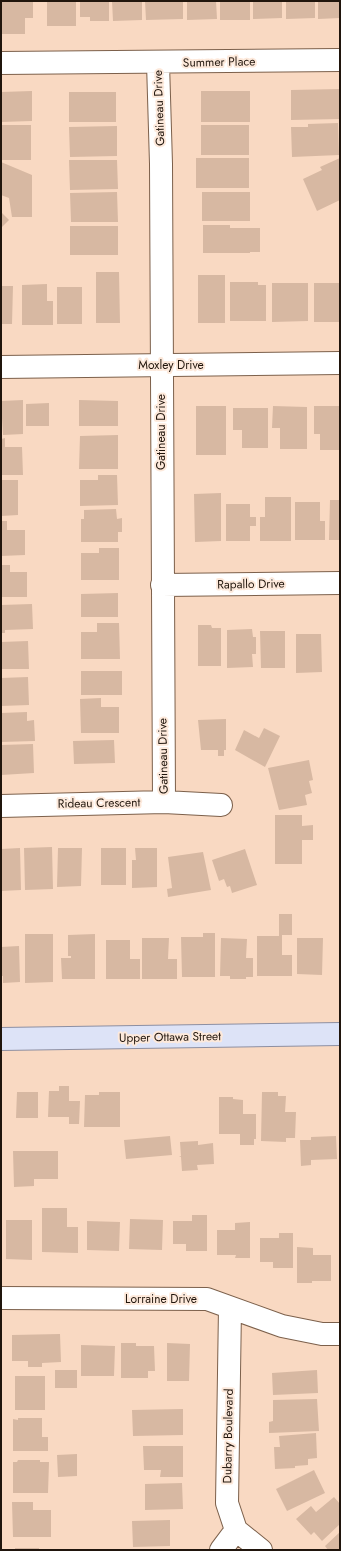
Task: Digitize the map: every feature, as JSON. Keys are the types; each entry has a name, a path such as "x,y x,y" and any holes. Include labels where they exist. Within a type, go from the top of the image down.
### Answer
{"main road":[{"name":"Upper Ottawa Street","path":"1,1039 340,1034"}],"street":[{"name":"Summer Place","path":"1,63 158,63 340,60"},
{"name":"Gatineau Drive","path":"158,63 161,164 164,802"},
{"name":"Moxley Drive","path":"1,367 340,363"},
{"name":"Rapallo Drive","path":"162,585 340,583"},
{"name":"Rideau Crescent","path":"1,806 164,802 221,805"},
{"name":"Lorraine Drive","path":"1,1298 207,1298 230,1308 282,1326 322,1334 340,1334"},
{"name":"Dubarry Boulevard","path":"230,1308 227,1503 236,1530"},
{"path":"221,1550 236,1530 261,1550"}],"building":[{"path":"1,1 33,1 33,18 25,18 25,34 1,34"},
{"path":"47,1 76,1 76,26 47,26"},
{"path":"80,1 109,1 109,21 90,21 90,17 80,17"},
{"path":"112,1 142,1 142,20 113,21"},
{"path":"145,1 183,1 183,19 146,20"},
{"path":"187,1 216,1 217,19 187,20"},
{"path":"220,1 250,1 250,20 220,20"},
{"path":"253,1 282,1 282,18 253,19"},
{"path":"286,1 315,1 315,18 286,19"},
{"path":"318,1 340,1 340,18 318,19"},
{"path":"340,89 340,119 291,120 291,90"},
{"path":"32,91 32,121 1,122 1,92"},
{"path":"201,91 250,91 250,122 201,122"},
{"path":"69,92 116,92 116,122 69,122"},
{"path":"338,123 339,155 292,157 291,127 308,127 308,124"},
{"path":"1,125 31,125 31,160 2,160"},
{"path":"201,125 249,125 249,155 201,155"},
{"path":"117,126 117,156 70,157 69,127"},
{"path":"196,158 249,158 249,188 196,188"},
{"path":"340,158 340,200 317,211 303,179 322,170 320,167"},
{"path":"69,160 117,160 118,189 70,190"},
{"path":"1,162 32,175 32,217 12,217 9,198 1,195"},
{"path":"117,192 118,222 71,222 70,193"},
{"path":"202,192 250,192 250,221 202,221"},
{"path":"1,212 9,220 1,228"},
{"path":"203,225 230,225 230,228 260,228 260,252 203,253"},
{"path":"70,226 118,226 118,255 70,255"},
{"path":"96,272 119,272 120,323 96,323"},
{"path":"198,275 225,275 225,323 198,323"},
{"path":"230,282 258,282 258,285 266,285 266,321 230,321"},
{"path":"272,283 308,283 308,321 272,322"},
{"path":"314,283 340,283 340,322 314,322"},
{"path":"47,284 47,301 53,301 53,325 22,325 22,285"},
{"path":"1,286 13,286 12,324 1,324"},
{"path":"57,287 82,287 82,324 57,324"},
{"path":"23,400 23,434 3,435 1,401"},
{"path":"79,400 118,401 118,426 79,426"},
{"path":"49,403 49,426 26,426 26,404"},
{"path":"196,406 226,406 226,455 196,455"},
{"path":"273,406 307,407 307,449 280,449 280,428 272,428"},
{"path":"314,406 340,406 340,450 320,450 320,434 314,434"},
{"path":"233,408 268,408 268,448 242,448 242,430 233,430"},
{"path":"118,435 118,469 79,469 80,436"},
{"path":"5,438 5,447 22,447 23,475 1,475 1,439"},
{"path":"98,475 117,475 118,505 80,506 80,480 98,480"},
{"path":"1,480 18,480 18,515 1,516"},
{"path":"221,493 221,541 195,542 194,494"},
{"path":"265,497 291,497 291,541 260,541 260,517 265,517"},
{"path":"330,500 340,500 340,540 329,540"},
{"path":"295,502 320,502 320,521 325,521 325,540 295,540"},
{"path":"226,504 250,504 250,517 256,517 256,526 250,526 250,541 226,541"},
{"path":"116,509 117,519 122,518 122,532 118,532 118,542 81,542 81,519 84,519 84,510"},
{"path":"1,521 7,521 7,530 25,530 25,555 1,556"},
{"path":"99,548 119,548 119,580 81,580 81,553 99,553"},
{"path":"1,565 10,565 10,572 27,572 27,597 1,597"},
{"path":"118,593 118,617 81,617 81,594"},
{"path":"32,604 33,629 5,630 5,633 1,633 1,605"},
{"path":"97,623 119,623 120,659 81,659 81,632 97,632"},
{"path":"198,625 211,625 212,628 221,628 221,666 198,666"},
{"path":"252,629 253,637 256,637 256,654 252,654 253,667 227,668 227,630"},
{"path":"260,631 285,631 285,668 261,668"},
{"path":"296,634 321,634 322,672 296,673"},
{"path":"28,641 29,669 1,669 1,642"},
{"path":"81,671 122,671 122,695 81,695"},
{"path":"28,677 29,705 1,706 1,678"},
{"path":"101,698 101,707 119,707 119,733 81,733 80,699"},
{"path":"27,712 27,721 34,720 35,741 1,742 1,713"},
{"path":"226,719 226,750 224,750 224,756 218,756 218,750 201,750 198,720"},
{"path":"264,728 280,736 265,767 235,750 244,730 259,738"},
{"path":"114,740 115,763 74,764 73,741"},
{"path":"33,744 34,773 1,775 1,745"},
{"path":"309,760 313,780 309,781 312,793 305,795 307,805 279,810 268,768"},
{"path":"275,815 302,815 302,826 313,825 313,840 302,840 302,864 275,864"},
{"path":"52,847 53,889 25,890 24,848"},
{"path":"20,848 21,890 1,891 1,849"},
{"path":"58,848 82,848 81,886 57,887"},
{"path":"101,848 126,848 126,885 101,885"},
{"path":"135,848 157,848 157,887 132,888 132,860 136,860"},
{"path":"245,849 257,885 232,893 230,886 227,887 224,879 219,881 212,860"},
{"path":"203,852 211,890 168,897 167,889 172,888 168,857"},
{"path":"279,914 292,914 292,935 282,935 282,955 292,955 292,976 257,976 257,936 279,936"},
{"path":"203,933 215,933 215,977 182,977 181,937 203,937"},
{"path":"25,934 53,934 53,982 25,983"},
{"path":"95,934 95,979 62,979 61,958 71,958 71,956 68,956 68,935"},
{"path":"142,938 169,938 168,959 177,959 177,979 142,979"},
{"path":"221,938 247,939 246,958 253,958 253,977 246,977 246,979 230,979 230,976 220,976"},
{"path":"297,938 323,938 322,975 297,974"},
{"path":"106,940 130,940 130,959 140,959 140,979 106,979"},
{"path":"19,946 20,982 3,983 3,976 1,976 1,947"},
{"path":"59,1086 69,1086 69,1101 80,1101 79,1124 69,1124 69,1117 48,1117 49,1091 59,1091"},
{"path":"17,1092 38,1092 38,1118 16,1118"},
{"path":"99,1092 120,1092 120,1127 84,1127 85,1095 99,1095"},
{"path":"262,1092 278,1092 278,1096 286,1096 285,1112 296,1112 295,1138 286,1138 286,1142 261,1141"},
{"path":"219,1097 233,1097 233,1099 243,1100 243,1114 256,1114 256,1139 254,1139 254,1145 240,1145 240,1134 219,1134"},
{"path":"170,1136 172,1155 126,1159 124,1140"},
{"path":"336,1136 337,1159 311,1160 311,1165 301,1166 300,1140 311,1140 311,1137"},
{"path":"198,1141 198,1145 213,1143 214,1164 197,1165 198,1170 182,1171 181,1157 179,1156 181,1156 180,1142"},
{"path":"13,1151 58,1151 58,1179 34,1179 34,1186 14,1187"},
{"path":"42,1208 67,1208 67,1227 78,1227 78,1253 42,1252"},
{"path":"192,1215 207,1215 207,1251 186,1251 186,1244 173,1244 173,1221 192,1221"},
{"path":"130,1219 163,1220 162,1250 129,1249"},
{"path":"6,1220 32,1220 32,1260 6,1259"},
{"path":"87,1221 120,1222 119,1251 87,1250"},
{"path":"250,1222 250,1258 235,1258 236,1255 217,1255 217,1230 235,1230 235,1223"},
{"path":"279,1233 293,1233 293,1268 273,1268 273,1262 260,1262 260,1238 279,1238"},
{"path":"297,1247 313,1248 313,1255 331,1255 331,1281 297,1283"},
{"path":"60,1334 61,1362 42,1363 42,1367 28,1367 28,1361 12,1361 12,1335"},
{"path":"121,1343 136,1343 136,1346 154,1346 155,1371 148,1371 148,1378 121,1378"},
{"path":"167,1343 190,1344 189,1381 167,1381"},
{"path":"81,1345 115,1346 114,1376 81,1376"},
{"path":"55,1370 77,1370 77,1388 55,1388"},
{"path":"317,1370 318,1393 273,1395 272,1373"},
{"path":"15,1376 45,1376 45,1410 15,1410"},
{"path":"317,1399 319,1431 269,1433 269,1422 273,1421 273,1400"},
{"path":"183,1409 183,1435 133,1436 132,1410"},
{"path":"18,1418 42,1418 42,1437 48,1437 48,1451 13,1451 13,1419 18,1420"},
{"path":"316,1433 317,1458 308,1459 308,1465 295,1466 295,1468 275,1469 274,1447 280,1447 279,1436"},
{"path":"143,1446 183,1446 183,1477 160,1477 161,1470 144,1470"},
{"path":"77,1454 77,1476 58,1477 57,1455"},
{"path":"18,1460 40,1460 40,1462 49,1462 48,1493 13,1493 13,1462 17,1462"},
{"path":"314,1470 325,1493 287,1511 276,1489"},
{"path":"182,1483 183,1509 145,1510 145,1484"},
{"path":"334,1497 340,1504 340,1524 322,1541 314,1532 311,1535 296,1519 311,1506 316,1512"},
{"path":"12,1502 33,1502 33,1510 51,1510 51,1537 13,1537"},
{"path":"170,1520 170,1546 133,1547 132,1521"},
{"path":"340,1532 340,1550 328,1550 325,1546"},
{"path":"15,1548 39,1548 39,1550 15,1550"}]}
